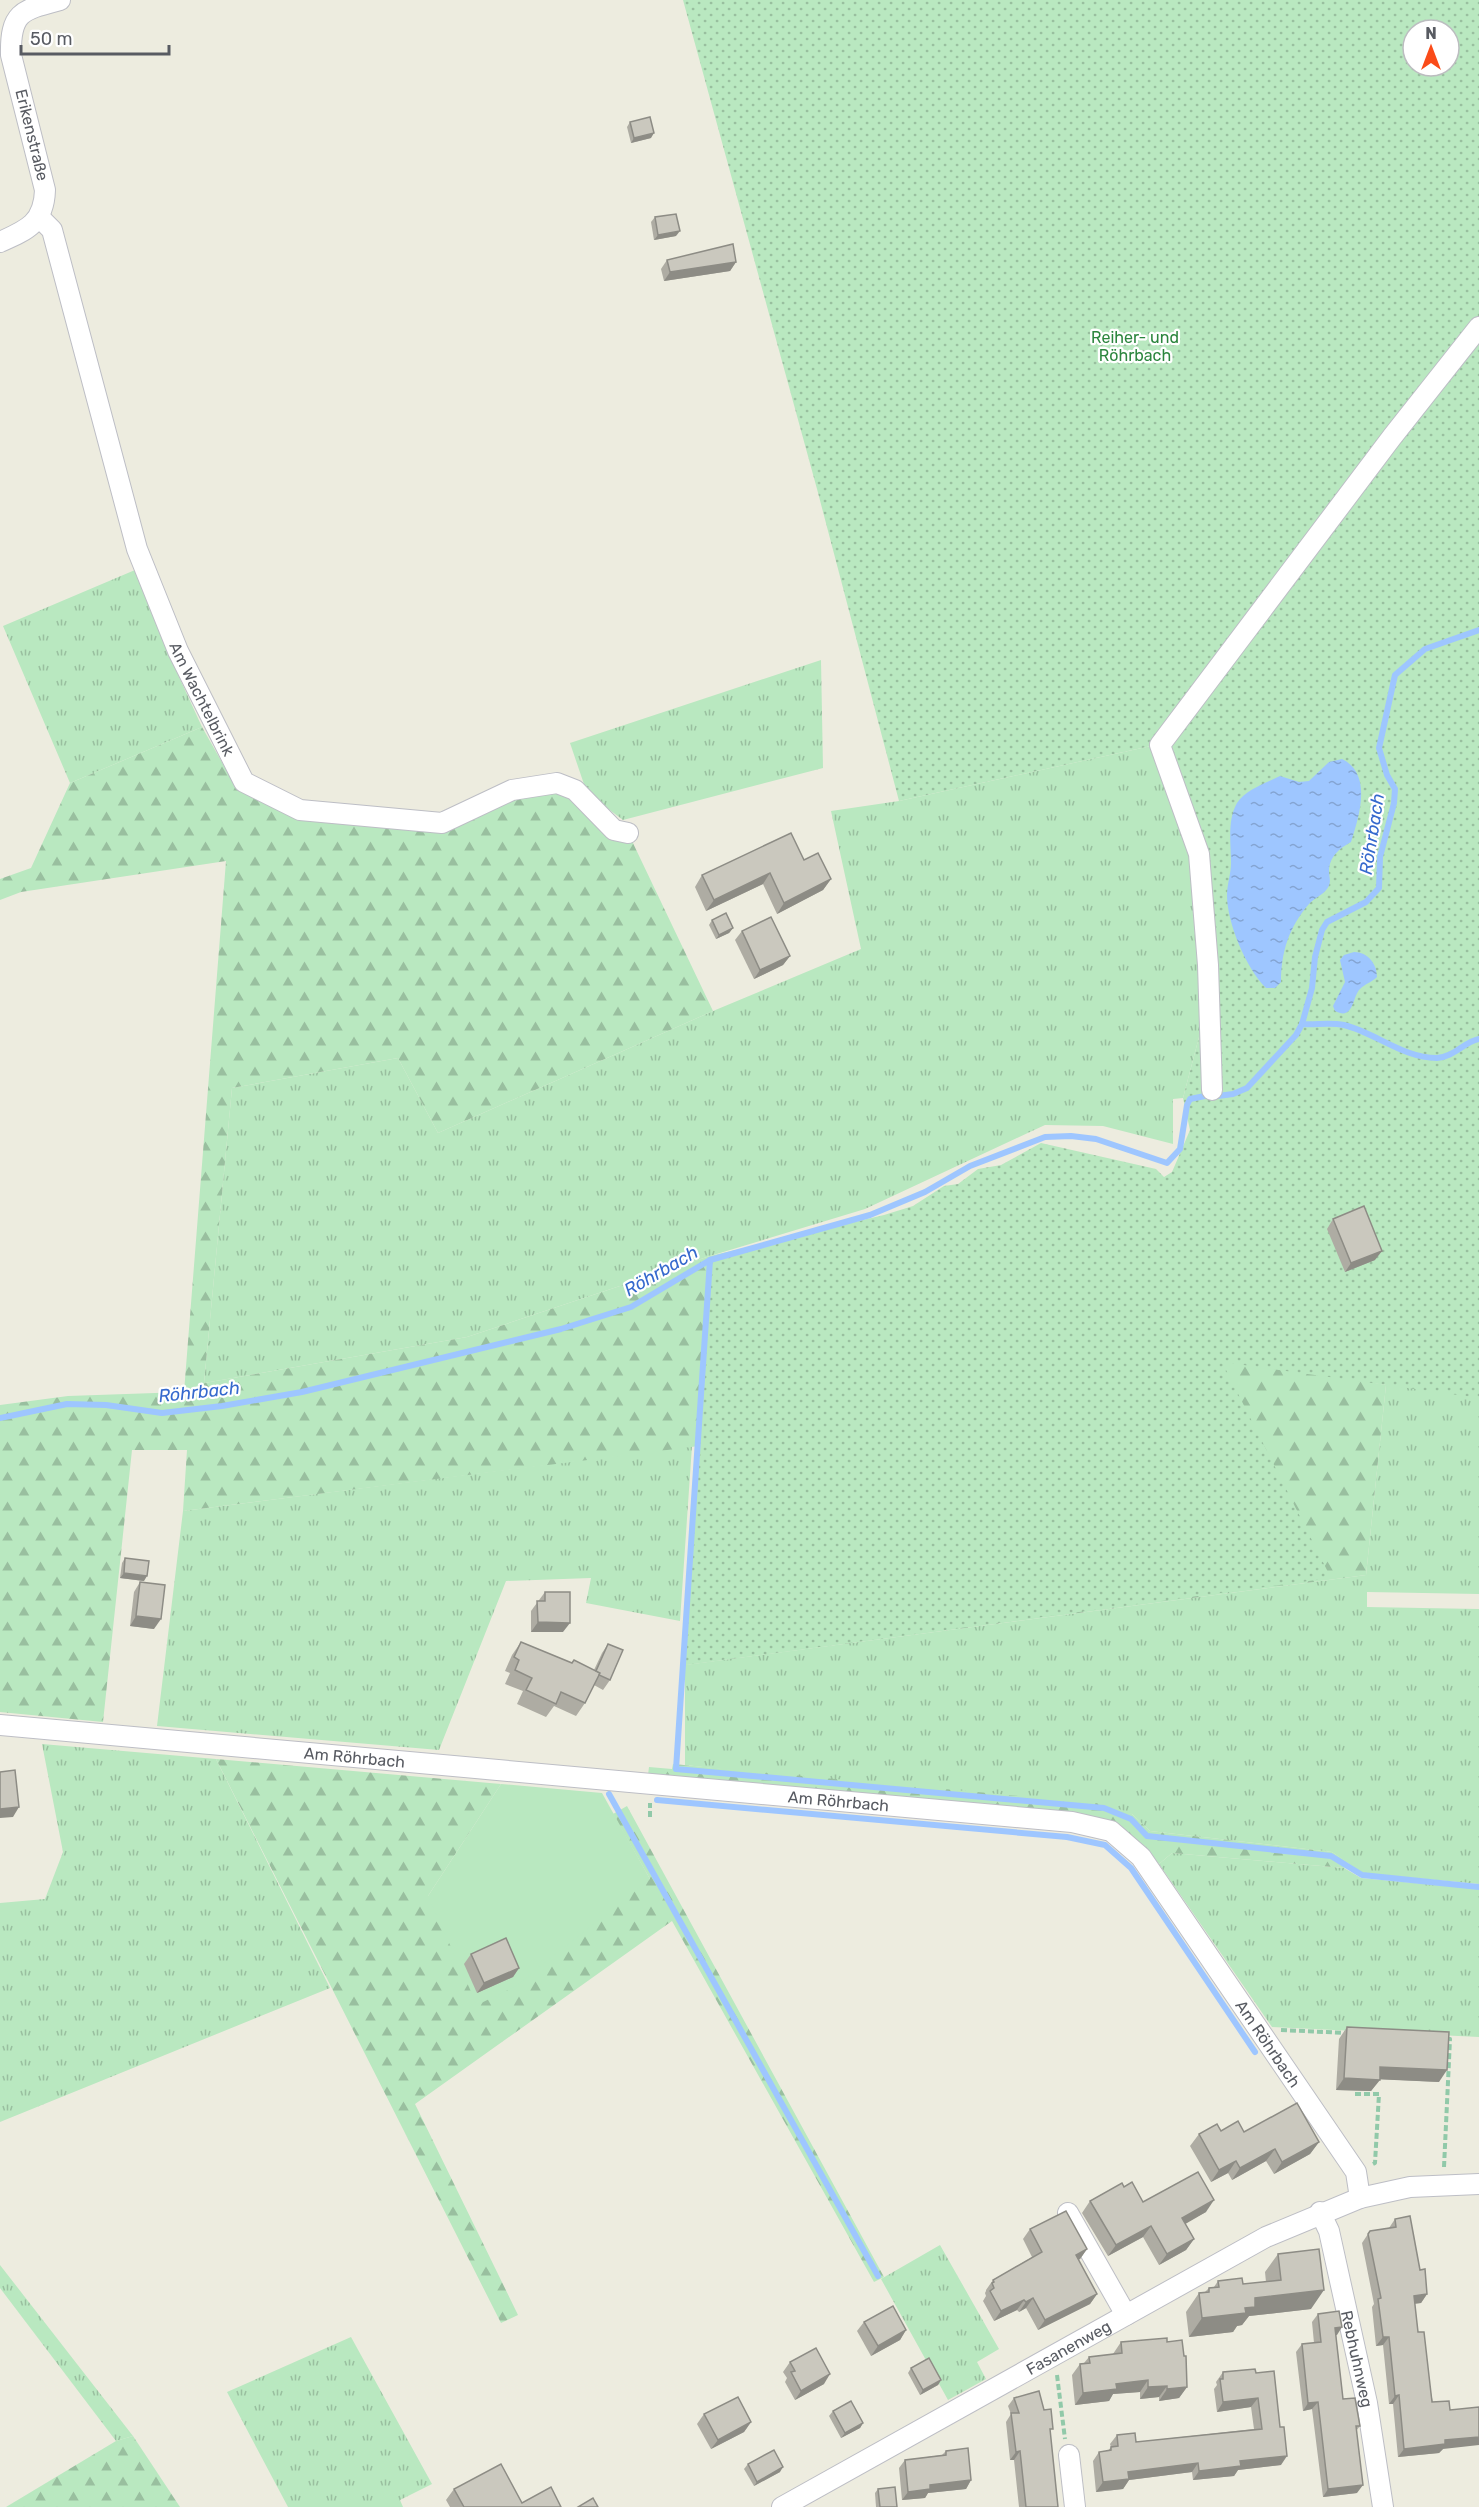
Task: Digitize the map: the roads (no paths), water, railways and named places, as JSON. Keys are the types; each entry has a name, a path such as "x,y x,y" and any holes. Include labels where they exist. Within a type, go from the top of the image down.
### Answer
{"street":[{"name":"Erikenstraße","path":"39,217 45,204 45,190 11,55 10,34 16,20 27,9 60,0"},
{"path":"0,242 27,230 39,217"},
{"name":"Am Wachtelbrink","path":"39,217 52,230 137,549 178,651 244,782 300,810 442,824 512,790 558,783 575,790 614,830 628,833"},
{"path":"1212,1090 1208,964 1199,854 1160,745 1392,437 1479,327"},
{"name":"Am Röhrbach","path":"0,1725 1072,1822 1111,1831 1141,1857 1356,2172 1360,2198"},
{"path":"1360,2198 1410,2187 1479,2184"},
{"name":"Fasanenweg","path":"782,2507 1266,2236 1320,2212 1360,2198"},
{"name":"Rebhuhnweg","path":"1320,2212 1329,2231 1367,2403 1383,2507"},
{"path":"1068,2213 1126,2315"},
{"path":"1069,2455 1075,2507"}],"water":[{"path":"1342,759 1352,766 1361,785 1360,809 1351,842 1333,857 1329,866 1329,887 1309,904 1291,931 1283,960 1281,982 1275,988 1266,988 1251,969 1230,919 1227,891 1234,810 1245,794 1262,784 1280,776 1299,782 1309,781 1329,762"},
{"path":"1354,952 1364,954 1371,960 1377,977 1360,989 1349,1011 1341,1013 1335,1011 1333,1006 1345,982 1340,960 1344,955"}],"waterway":[{"name":"Röhrbach","path":"1218,1096 1233,1094 1247,1088 1296,1035 1302,1024 1312,988 1315,957 1322,930 1327,922 1366,902 1379,888 1380,857 1394,803 1395,789 1387,775 1379,748 1395,675 1425,649 1479,630"},
{"path":"1302,1024 1344,1025 1401,1050 1425,1057 1443,1057 1479,1039"},
{"name":"Röhrbach","path":"0,1418 67,1404 106,1405 162,1413 222,1406 302,1392 561,1329 631,1307 710,1260 870,1215 925,1192 970,1166 1045,1137 1071,1136 1096,1139 1167,1163 1180,1149 1190,1099 1205,1096"},
{"path":"710,1260 676,1769 1104,1808 1131,1819 1147,1836 1331,1856 1362,1875 1479,1887"},
{"path":"609,1794 878,2276"},
{"path":"657,1800 1067,1837 1105,1845 1131,1868 1255,2052"}],"park label":[{"name":"Reiher- und Röhrbach","path":"1135,346"}]}
